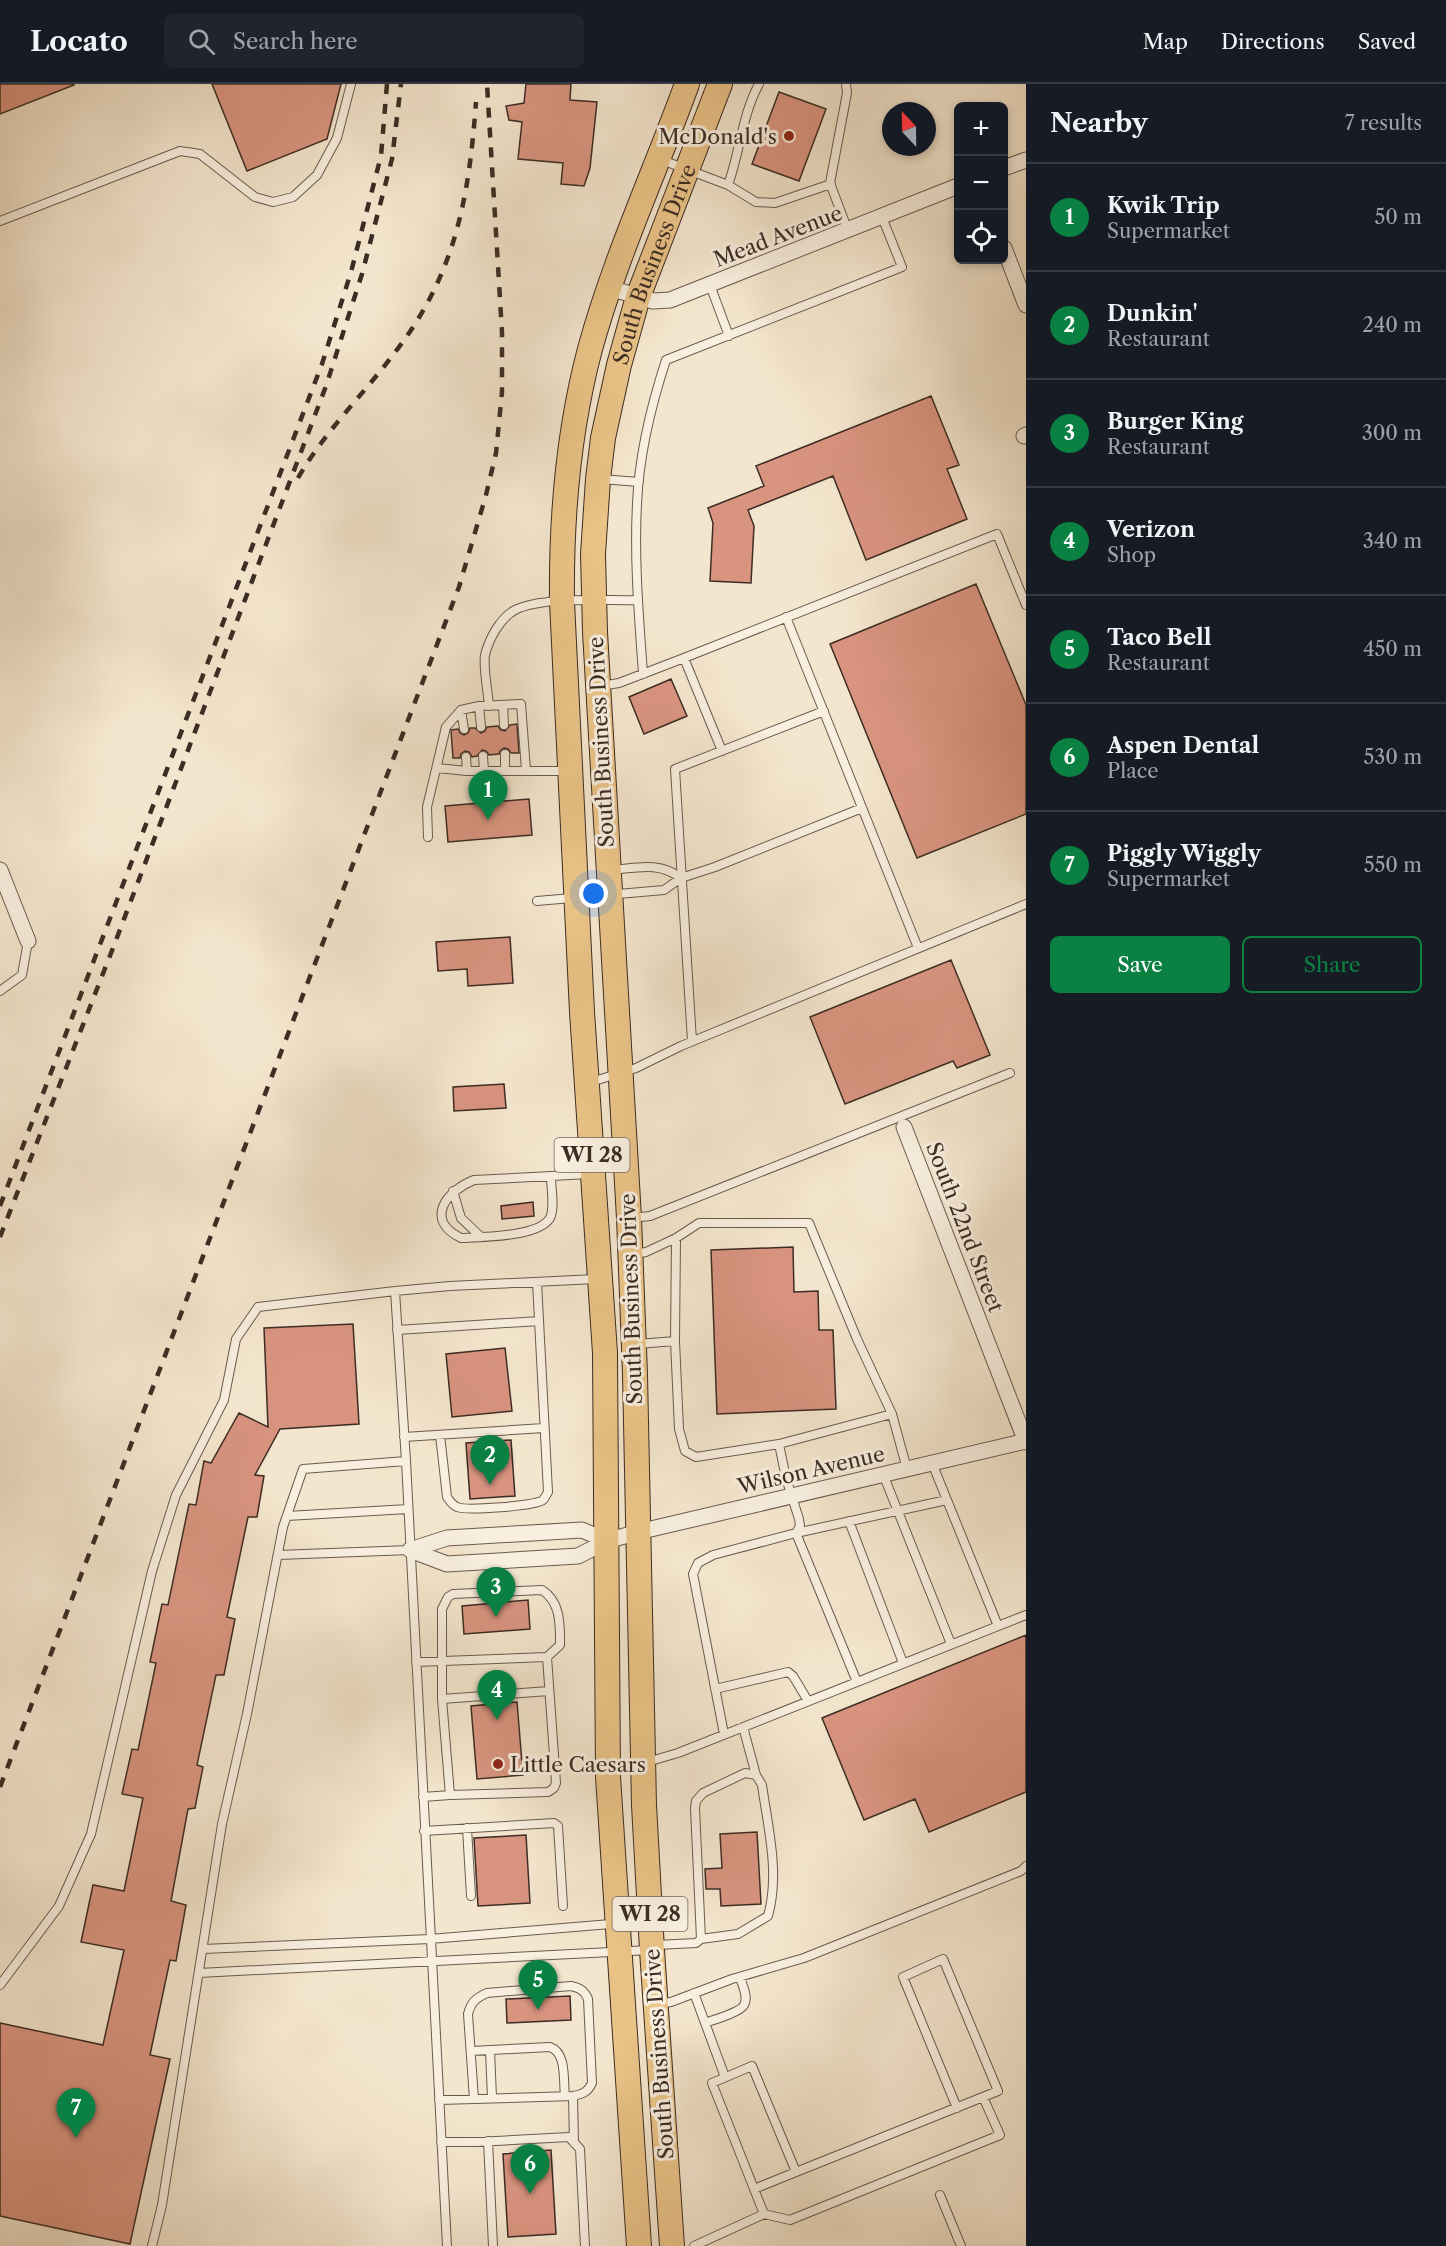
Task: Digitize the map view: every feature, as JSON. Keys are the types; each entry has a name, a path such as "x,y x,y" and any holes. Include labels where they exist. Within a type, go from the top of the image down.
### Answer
{"main road":[{"name":"South Business Drive","path":"639,2246 608,1777 605,1353 587,1084 570,771 562,602 562,535 573,431 589,351 610,288 687,84"},
{"name":"South Business Drive","path":"672,2246 655,2004 642,1763 634,1345 629,1218 598,686 593,554 601,451 614,385 638,297 720,84"}],"street":[{"path":"1008,167 1026,160"},
{"name":"Mead Avenue","path":"610,288 663,302 954,188"},
{"path":"1008,258 1026,305"},
{"path":"0,870 28,941"},
{"name":"South 22nd Street","path":"904,1127 1026,1441"},
{"name":"Wilson Avenue","path":"410,1550 447,1564 578,1556 607,1541 638,1532 1026,1441"},
{"path":"410,1550 447,1538 582,1530 607,1541"}],"lane":[{"path":"0,221 180,151 200,154 255,197 273,202 293,197 317,175 337,138 351,84"},
{"path":"728,186 737,160 744,126 759,84"},
{"path":"846,84 847,93 831,184 848,231"},
{"path":"658,159 728,186 756,202 775,203 831,184"},
{"path":"643,674 636,538 639,482 656,392 666,360 902,267 882,217"},
{"path":"710,285 729,336"},
{"path":"598,479 639,482"},
{"path":"598,686 613,684 643,674 997,534 1026,605"},
{"path":"489,706 485,657 495,631 515,610 543,602 638,600"},
{"path":"786,617 918,948"},
{"path":"684,658 722,751"},
{"path":"428,837 427,807 446,727 461,710 479,706 521,704 526,770"},
{"path":"503,705 504,725"},
{"path":"479,706 481,727"},
{"path":"461,710 464,729"},
{"path":"692,1041 675,769 824,711"},
{"path":"505,754 505,771"},
{"path":"483,756 483,771"},
{"path":"466,757 467,771"},
{"path":"437,768 467,771 570,771"},
{"path":"537,901 660,891 670,887 681,878 716,867 862,808"},
{"path":"609,870 661,867 681,878"},
{"path":"587,1084 620,1074 692,1041 1026,904"},
{"path":"0,991 22,975 28,941"},
{"path":"629,1218 650,1216 1010,1073"},
{"path":"551,1176 551,1216 544,1225 532,1230 461,1238 446,1227 442,1218 442,1206 453,1191 474,1180 551,1176 593,1174"},
{"path":"453,1191 461,1218 482,1237"},
{"path":"630,1255 646,1252 676,1238 699,1223 809,1223 857,1339 892,1414 907,1469"},
{"path":"676,1238 675,1341 679,1428 685,1451 696,1457 778,1444 892,1414"},
{"path":"0,1986 59,1906 92,1834 152,1571 176,1495 224,1400 236,1339 258,1307 395,1291 600,1279"},
{"path":"440,1435 447,1497 459,1509 534,1504 543,1501 548,1492 537,1282"},
{"path":"395,1291 447,2246"},
{"path":"397,1330 539,1321"},
{"path":"634,1345 675,1341"},
{"path":"404,1437 544,1428"},
{"path":"778,1444 799,1519 800,1526 796,1533"},
{"path":"152,2246 162,2205 222,1824 287,1516 303,1469 406,1461"},
{"path":"932,1463 998,1626"},
{"path":"883,1474 951,1644"},
{"path":"724,1734 693,1574 698,1563 713,1556 796,1533 948,1500"},
{"path":"287,1516 408,1509"},
{"path":"849,1521 903,1663"},
{"path":"796,1533 857,1682"},
{"path":"278,1555 410,1550"},
{"path":"416,1662 442,1660 547,1657 560,1645 558,1612 549,1594 542,1590 453,1594 448,1597 442,1609 442,1660 442,1699 450,1795"},
{"path":"642,1763 663,1758 1026,1615"},
{"path":"423,1797 548,1792 554,1788 556,1784 547,1657"},
{"path":"715,1689 788,1672 793,1676 808,1701"},
{"path":"442,1699 549,1691"},
{"path":"199,1973 619,1952 696,1943 701,1939 738,1934 768,1916 774,1882 762,1785 756,1775 743,1727"},
{"path":"701,1939 696,1801 703,1793 745,1773 756,1775"},
{"path":"424,1831 554,1823 558,1826 563,1906"},
{"path":"467,1828 471,1896"},
{"path":"655,2004 671,2002 740,1977 804,1958 1021,1871 1026,1866"},
{"path":"202,1949 430,1939 651,1920"},
{"path":"754,2189 957,2108 998,2091 944,1959 903,1977 957,2108"},
{"path":"705,2023 740,2009 744,2005 746,1996 740,1977"},
{"path":"439,2100 474,2099 492,2098 569,2096 582,2094 590,2089 592,2083 588,1999 585,1993 571,1986 487,1993 476,1998 468,2014 474,2099"},
{"path":"694,1993 725,2077"},
{"path":"471,2051 550,2047 557,2049 561,2056 569,2096 574,2143"},
{"path":"490,2050 492,2098"},
{"path":"764,2214 712,2083 752,2066 796,2172"},
{"path":"694,2246 764,2214 790,2220 1000,2135 983,2097"},
{"path":"441,2142 488,2142 569,2137 580,2149 585,2246"},
{"path":"488,2142 493,2246"},
{"path":"940,2195 961,2246"}],"building":[{"path":"0,84 74,84 74,85 0,114"},
{"path":"212,84 341,84 327,139 247,171"},
{"path":"526,84 571,84 570,100 597,102 590,168 584,186 561,184 563,163 518,159 522,122 509,120 506,106 524,103"},
{"name":"McDonald's","path":"779,92 826,109 799,181 752,164"},
{"path":"931,396 959,465 947,469 967,519 866,560 833,476 748,510 754,526 751,583 710,581 713,523 708,508 764,486 756,466"},
{"path":"976,584 1026,705 1026,814 917,858 830,644"},
{"path":"671,679 687,716 644,734 629,697"},
{"path":"517,724 519,753 511,753 504,748 499,754 489,755 482,750 477,756 472,757 469,752 465,751 460,758 453,758 451,730 458,729 464,735 470,728 475,728 481,733 487,727 498,726 505,731 510,725"},
{"path":"529,799 532,835 448,842 445,806"},
{"path":"510,937 513,983 468,986 467,969 438,971 436,942"},
{"path":"951,960 990,1055 957,1068 953,1061 845,1104 810,1017"},
{"path":"504,1084 506,1108 454,1111 453,1087"},
{"path":"533,1202 534,1216 502,1219 501,1206"},
{"path":"793,1247 794,1292 818,1291 819,1330 833,1330 836,1409 717,1414 711,1250"},
{"path":"353,1324 359,1424 280,1429 255,1475 264,1476 257,1517 248,1517 227,1617 235,1619 224,1675 216,1675 197,1765 203,1767 195,1808 188,1809 171,1901 186,1905 176,1961 170,1960 150,2055 170,2059 130,2244 0,2216 0,2023 103,2045 124,1950 81,1942 93,1885 124,1891 143,1798 122,1794 132,1749 138,1750 156,1663 150,1662 162,1604 168,1605 189,1504 196,1505 204,1461 211,1463 239,1413 268,1427 264,1328"},
{"path":"505,1348 512,1411 452,1417 446,1354"},
{"path":"511,1440 515,1496 470,1499 466,1443"},
{"path":"528,1600 530,1629 464,1634 462,1606"},
{"path":"1026,1635 1026,1792 929,1832 915,1799 864,1820 822,1718"},
{"path":"517,1702 523,1775 477,1779 471,1706"},
{"path":"757,1832 761,1904 721,1906 720,1889 706,1889 705,1869 722,1868 720,1834"},
{"path":"526,1835 530,1903 478,1906 474,1838"},
{"path":"570,1996 571,2020 507,2023 506,1999"},
{"path":"551,2150 556,2234 508,2237 503,2154"}],"railway":[{"path":"0,1206 322,364 351,272 381,156 387,84"},
{"path":"0,1237 113,948 326,386 362,274 392,159 401,84"},
{"path":"0,1787 459,587 486,495 496,453 502,392 502,332 487,84"},
{"path":"298,478 332,428 396,351 433,293 456,233 463,202 469,170 476,102"}],"place":[{"name":"McDonald's","path":"789,136"},
{"name":"Kwik Trip","path":"488,820"},
{"name":"Dunkin'","path":"490,1485"},
{"name":"Burger King","path":"496,1617"},
{"name":"Verizon","path":"497,1720"},
{"name":"Little Caesars","path":"498,1764"},
{"name":"Taco Bell","path":"538,2010"},
{"name":"Piggly Wiggly","path":"76,2138"},
{"name":"Aspen Dental","path":"530,2194"}]}
